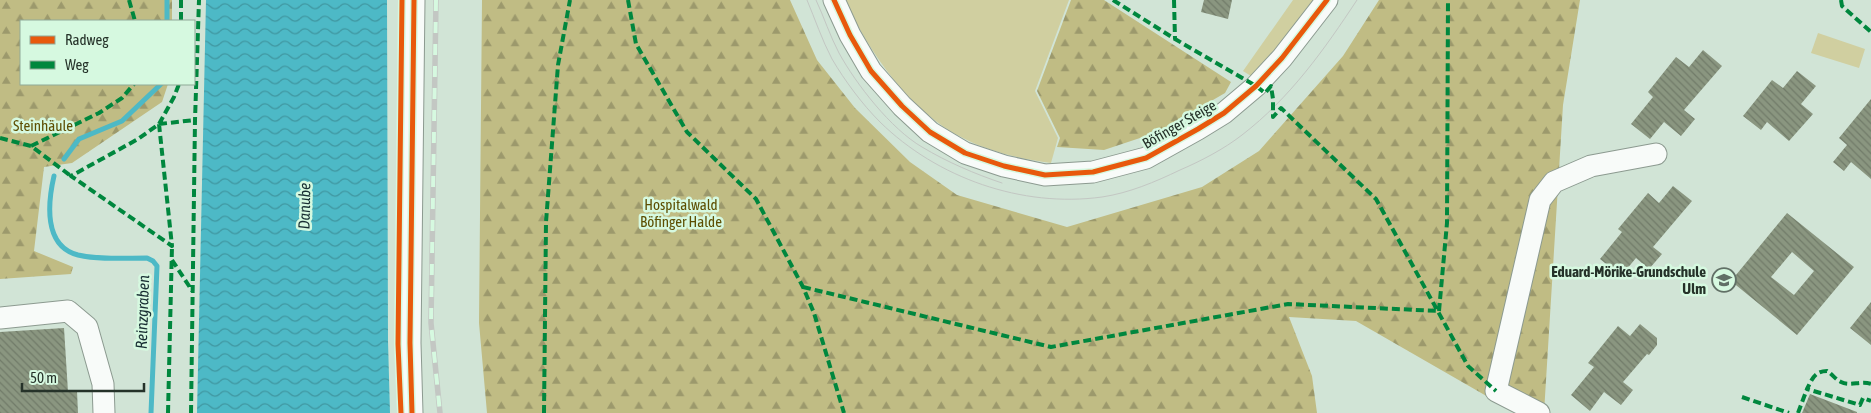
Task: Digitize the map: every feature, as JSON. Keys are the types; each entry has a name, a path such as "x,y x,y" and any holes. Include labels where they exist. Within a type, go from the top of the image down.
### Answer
{"street":[{"path":"412,413 410,334 414,0"},
{"name":"Böfinger Steige","path":"834,0 850,35 871,71 902,106 930,132 965,153 1004,166 1045,175 1093,172 1146,158 1224,113 1256,86 1282,58 1327,0"},
{"path":"1539,413 1496,391 1540,200 1554,182 1591,166 1656,154"},
{"path":"0,318 68,311 87,327 104,384 104,413"}],"green space":[{"name":"Steinhäule","path":"0,0 172,0 172,20 20,20 20,85 168,85 162,102 72,163 44,167 34,251 73,267 71,274 0,279"},
{"name":"Hospitalwald Böfinger Halde","path":"482,0 790,0 817,60 855,108 910,162 957,195 1067,227 1202,187 1259,151 1343,56 1379,0 1580,0 1563,105 1544,413 1516,413 1356,321 1289,317 1312,376 1317,413 487,413 479,323"},
{"path":"845,0 1069,0 1035,91 1058,138 1051,163 1017,157 984,147 944,127 926,113 893,79 866,40"},
{"path":"1071,0 1104,0 1231,82 1225,93 1158,132 1104,150 1057,147 1060,138 1037,91"},
{"path":"1293,0 1315,0 1294,29 1251,76 1243,71"},
{"path":"1818,33 1865,49 1859,68 1811,53"}],"water":[{"name":"Danube","path":"206,0 387,0 390,413 197,413"}],"building":[{"path":"1204,0 1232,0 1228,19 1201,12"},
{"path":"1703,50 1722,66 1684,110 1695,119 1681,136 1664,122 1650,139 1631,124 1653,97 1648,92 1676,57 1689,67"},
{"path":"1797,71 1816,86 1801,104 1813,114 1789,141 1767,122 1761,130 1743,116 1772,80 1783,88"},
{"path":"1871,99 1871,179 1851,162 1844,171 1833,162 1847,145 1839,138"},
{"path":"1673,186 1692,201 1653,247 1662,254 1649,269 1636,258 1621,276 1600,259 1622,232 1618,229 1648,193 1659,203"},
{"path":"1787,213 1854,267 1797,335 1731,281","holes":["1792,252 1814,271 1794,295 1771,277"]},
{"path":"1871,302 1871,345 1850,328"},
{"path":"1640,324 1657,338 1657,345 1623,382 1633,390 1621,405 1604,392 1590,411 1571,395 1594,367 1588,363 1618,326 1630,336"},
{"path":"64,328 68,392 77,391 78,413 0,413 0,332"},
{"path":"1810,394 1857,412 1857,413 1802,413"}],"waterway":[{"name":"Reinzgraben","path":"167,0 167,20"},
{"name":"Reinzgraben","path":"64,159 79,139 122,121 160,85"},
{"name":"Reinzgraben","path":"54,176 50,198 51,222 53,233 59,243 67,250 78,255 95,258 147,258 157,266 151,413"}],"tram line":[{"path":"807,0 828,52 842,76 873,115 903,142 927,159 982,185 1042,198 1072,199 1102,197 1142,186 1196,163 1235,140 1259,121 1291,89 1319,55 1357,0"},
{"path":"816,0 836,47 846,65 875,105 898,129 910,139 941,158 971,172 1002,183"}],"railway":[{"path":"436,0 431,323 440,413"}],"marked path":[{"path":"129,0 135,20"},
{"path":"181,0 181,20"},
{"path":"191,413 195,120 199,0"},
{"path":"544,413 546,222 558,65 570,0"},
{"path":"628,0 636,44 687,132 756,199 803,287 814,313 844,413"},
{"path":"1113,0 1265,93 1271,86 1273,117 1281,108 1376,199 1468,366 1496,391"},
{"path":"1174,0 1175,39"},
{"path":"1439,311 1447,223 1448,0"},
{"path":"1841,0 1842,6 1871,32"},
{"path":"31,146 99,113 122,98 133,85"},
{"path":"159,124 179,85"},
{"path":"159,124 195,120"},
{"path":"159,124 172,246 71,176 138,139 159,124"},
{"path":"0,138 31,146 71,176"},
{"path":"168,413 172,246"},
{"path":"172,260 193,292"},
{"path":"803,287 1051,347 1288,304 1439,311"},
{"path":"1871,384 1844,383 1837,380 1827,371 1823,371 1812,379 1807,389 1860,405 1863,398 1871,401"},
{"path":"1798,413 1807,389"},
{"path":"1742,397 1789,413"}],"cycle path":[{"path":"401,413 398,344 402,0"},
{"path":"412,413 410,343 414,0"},
{"path":"834,0 850,35 871,71 902,106 930,132 965,153 1004,166 1045,175 1093,172 1146,158 1224,113 1256,86 1282,58 1327,0"}],"place":[{"name":"Eduard-Mörike-Grundschule Ulm","path":"1724,280"}]}
